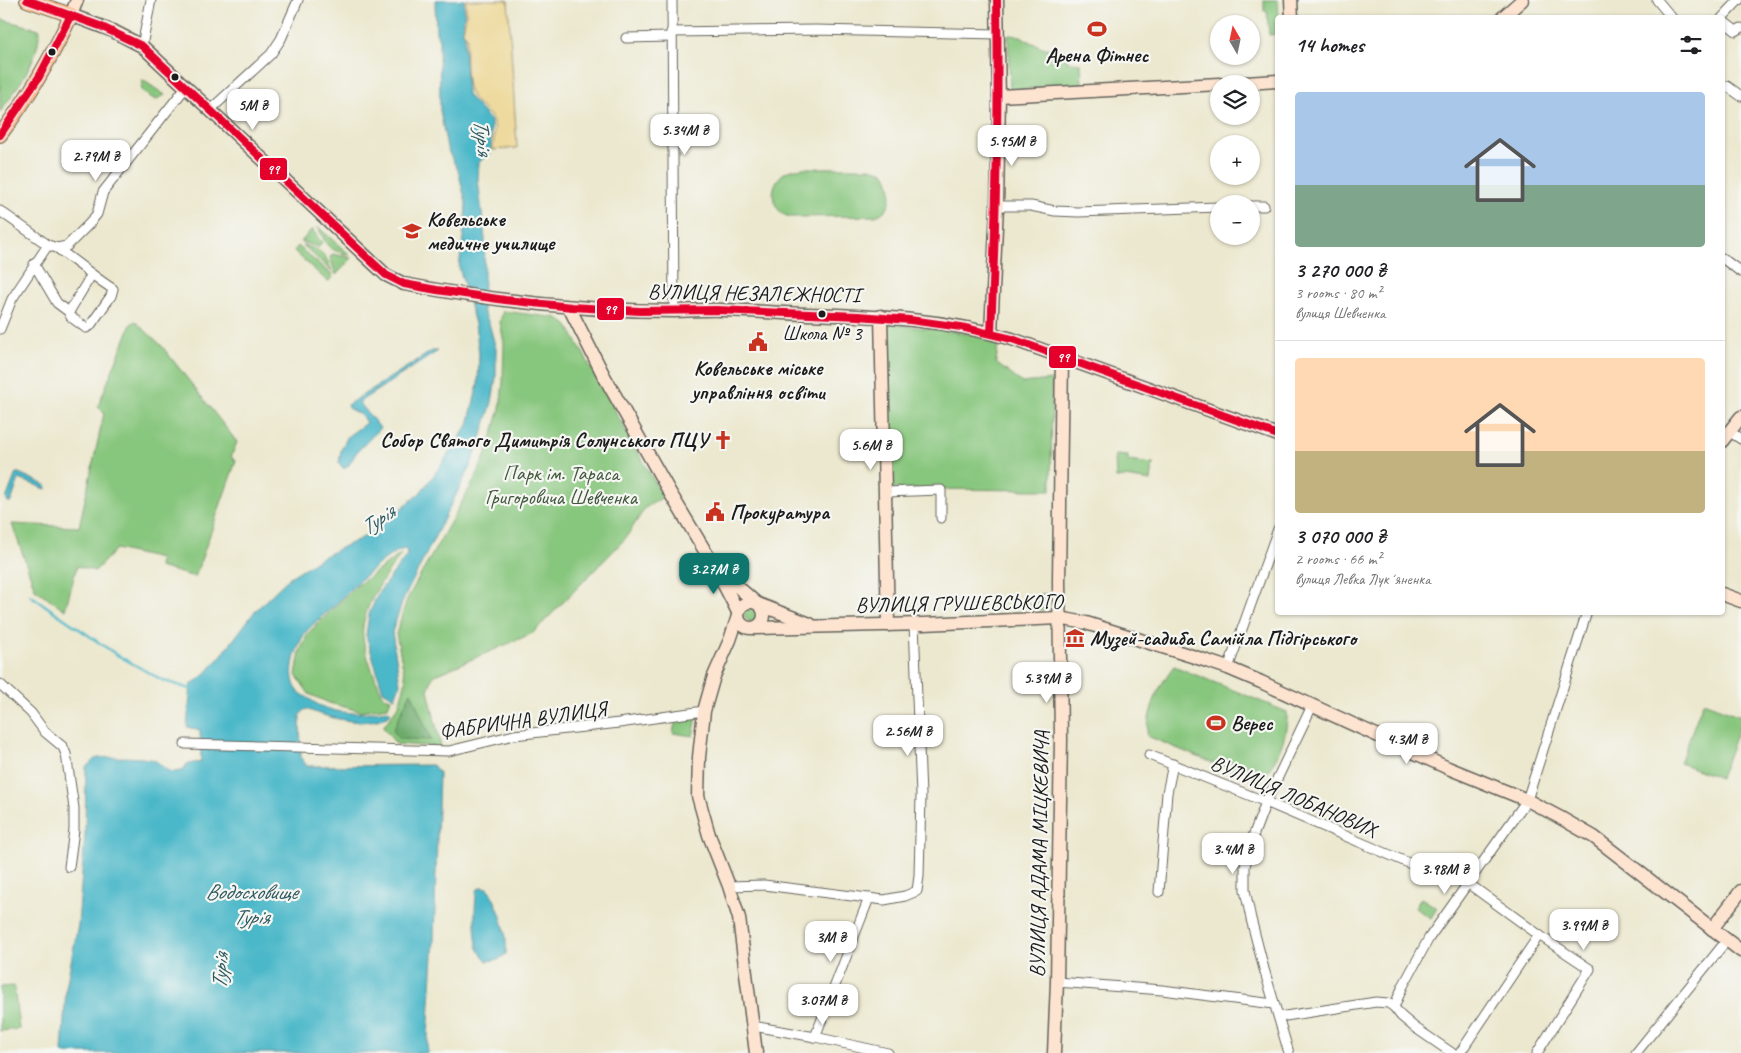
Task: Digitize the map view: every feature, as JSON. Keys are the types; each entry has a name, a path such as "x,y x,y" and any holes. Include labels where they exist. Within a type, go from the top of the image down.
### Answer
{"main road":[{"path":"0,135 16,114 49,59 72,15 27,0"}],"street":[{"path":"72,15 77,0"},
{"path":"142,46 151,0"},
{"path":"210,110 271,54 281,39 298,0"},
{"path":"672,0 674,311"},
{"path":"991,333 998,206 999,96 997,0"},
{"path":"1291,0 1292,15"},
{"path":"1505,15 1522,0"},
{"path":"1657,0 1670,15"},
{"path":"1725,16 1739,0"},
{"name":"ВУЛИЦЯ НЕЗАЛЕЖНОСТІ","path":"72,15 120,34 142,46 386,275 404,284 519,302 569,307 881,316 944,323 991,333 1062,356 1275,434"},
{"path":"1725,22 1736,32 1741,28"},
{"path":"626,38 671,34 816,30 998,34"},
{"path":"1260,82 1275,81"},
{"path":"999,96 1210,84"},
{"path":"0,329 12,299 34,264 52,246 67,246 74,241 97,214 104,192 186,87"},
{"path":"1725,88 1741,96"},
{"path":"998,206 1031,206 1055,211 1078,212 1210,207"},
{"path":"0,211 112,289 111,296 90,326 86,328 57,303 34,264"},
{"path":"1725,260 1741,272"},
{"path":"69,312 92,274"},
{"path":"569,307 604,376 669,492 714,566 742,624 752,628 814,626"},
{"path":"881,316 888,625"},
{"name":"ВУЛИЦЯ АДАМА МІЦКЕВИЧА","path":"1054,1053 1061,739 1059,618 1062,356"},
{"path":"1741,417 1726,437 1741,439"},
{"path":"886,492 941,490 941,518"},
{"path":"1228,668 1275,538"},
{"name":"ВУЛИЦЯ ГРУШЕВСЬКОГО","path":"714,566 757,603 814,626 1059,618 1086,623 1228,668 1448,768 1527,800 1594,837 1741,951"},
{"path":"1725,595 1741,600"},
{"path":"730,640 758,626 764,619 764,610 757,603 746,602 740,608 730,640 714,676 704,710 698,757 698,796 709,835 730,886 739,918 756,1053"},
{"path":"1394,1007 1429,938 1527,800 1586,615"},
{"path":"730,886 764,885 884,900 905,896 917,890 921,795 914,624"},
{"path":"0,684 31,713 45,732 63,747 66,754 74,808 70,867"},
{"path":"1289,1053 1253,927 1245,890 1245,867 1249,847 1266,802 1312,706"},
{"name":"ФАБРИЧНА ВУЛИЦЯ","path":"185,744 449,751 514,735 618,724 704,710"},
{"name":"ВУЛИЦЯ ЛОБАНОВИХ","path":"1149,755 1266,802 1425,870"},
{"path":"1159,892 1168,793 1173,764"},
{"path":"1469,884 1538,935 1590,969 1537,1053"},
{"path":"1712,929 1741,890"},
{"path":"815,1036 869,898"},
{"path":"1460,1053 1538,935"},
{"path":"1636,1053 1727,940"},
{"path":"1057,982 1162,990 1274,1004"},
{"path":"1279,1017 1376,1002 1388,1003 1414,1027 1452,1053"},
{"path":"753,1026 815,1036 888,1053"}],"green space":[{"path":"1264,0 1278,0 1279,15 1275,15 1275,34 1269,35 1267,11 1264,11"},
{"path":"0,19 39,29 39,40 32,62 0,112"},
{"path":"1008,35 1021,36 1045,48 1066,51 1067,62 1081,63 1082,86 1010,90"},
{"path":"143,80 165,95 155,100 141,90"},
{"path":"803,168 870,168 884,172 891,190 889,203 882,213 875,216 789,217 782,213 775,202 773,196 776,182 786,172"},
{"path":"318,227 350,255 329,247"},
{"path":"312,229 322,243 319,247 301,242"},
{"path":"303,245 322,253 332,272"},
{"path":"298,246 333,276 328,282 294,251"},
{"path":"333,254 352,258 336,275 330,257"},
{"name":"Парк ім. Тараса Григоровича Шевченка","path":"503,311 558,318 568,326 663,497 645,508 625,539 533,633 433,676 428,690 441,747 396,744 383,727 399,705 406,681 396,634 407,599 476,477 488,449 500,409 503,382 504,343 500,322"},
{"path":"135,321 161,345 237,442 231,457 236,461 195,577 159,567 160,559 116,549 95,571 77,566 65,610 35,589 12,524 79,527 104,413 98,406 131,324"},
{"path":"885,323 972,334 998,345 996,363 1022,383 1052,380 1051,490 890,489"},
{"path":"1115,455 1128,456 1128,461 1153,464 1151,481 1125,477 1116,478"},
{"path":"401,554 369,604 363,627 364,645 374,675 384,697 391,699 388,707 360,711 329,703 309,694 296,675 300,651 308,633 355,587"},
{"path":"1040,594 1045,594 1045,609 1029,611 1029,607"},
{"path":"752,606 760,614 752,622 744,614"},
{"path":"1174,666 1287,712 1287,722 1280,750 1271,767 1259,782 1147,736 1149,717 1155,699 1163,682"},
{"path":"411,692 431,740 399,739 393,730"},
{"path":"1703,702 1741,716 1741,721 1720,778 1680,763"},
{"path":"697,717 693,736 673,733 676,719"},
{"path":"1421,898 1437,908 1431,918 1415,908"},
{"path":"14,986 19,1029 0,1031 0,987"}],"sand":[{"path":"466,0 508,0 517,148 493,150 495,130 493,122 490,116 473,99 469,90 466,67 467,37 463,31 466,17"}],"water":[{"name":"Водосховище Турія","path":"435,0 464,0 462,30 465,36 467,95 491,121 491,153 479,162 478,179 485,239 483,311 489,323 496,349 496,378 492,402 469,469 403,600 392,632 400,684 395,698 383,691 366,635 369,614 379,592 407,555 406,549 400,550 381,562 308,629 298,646 293,670 294,685 298,691 328,709 348,712 388,710 391,713 383,718 361,722 337,719 306,709 300,715 301,758 307,766 433,765 439,773 434,939 427,1053 62,1053 66,988 78,925 85,835 86,767 95,759 106,757 150,759 171,772 182,771 187,764 201,762 200,730 187,727 191,685 206,673 255,611 290,577 322,557 370,534 419,494 468,425 478,384 479,353 475,324 459,267 466,203 458,170 447,148 440,110 439,39 436,33"},
{"path":"432,351 438,351 359,402 380,428 356,453 349,465 344,469 339,463 341,450 348,436 366,423 362,416 348,408 347,405"},
{"path":"16,473 46,485 46,489 19,479 11,502 8,502 6,499"},
{"path":"481,887 488,888 496,903 504,928 506,954 498,960 487,961 477,946 475,903 477,890"}],"waterway":[{"path":"30,595 117,655 162,680 190,689"}],"transit line":[{"name":"99","path":"27,0 100,26 142,46 386,275 404,284 505,300 572,307 640,311 717,310 858,316 910,320 961,327 1012,339 1275,434"},
{"name":"99","path":"991,333 997,166 997,0"},
{"name":"99","path":"0,135 39,77 71,15"}],"place":[{"name":"Арена Фітнес","path":"1097,29"},
{"name":"Ковельське медичне училище","path":"412,231"},
{"name":"Школа № 3","path":"822,314"},
{"name":"Ковельське міське управління освіти","path":"758,342"},
{"name":"Собор Святого Димитрія Солунського ПЦУ","path":"723,440"},
{"name":"Прокуратура","path":"715,512"},
{"name":"Музей-садиба Самійла Підгірського","path":"1075,638"},
{"name":"Верес","path":"1216,723"}],"water label":[{"name":"Турія","path":"484,137"},
{"name":"Турія","path":"377,519"},
{"name":"Турія","path":"219,971"}]}
